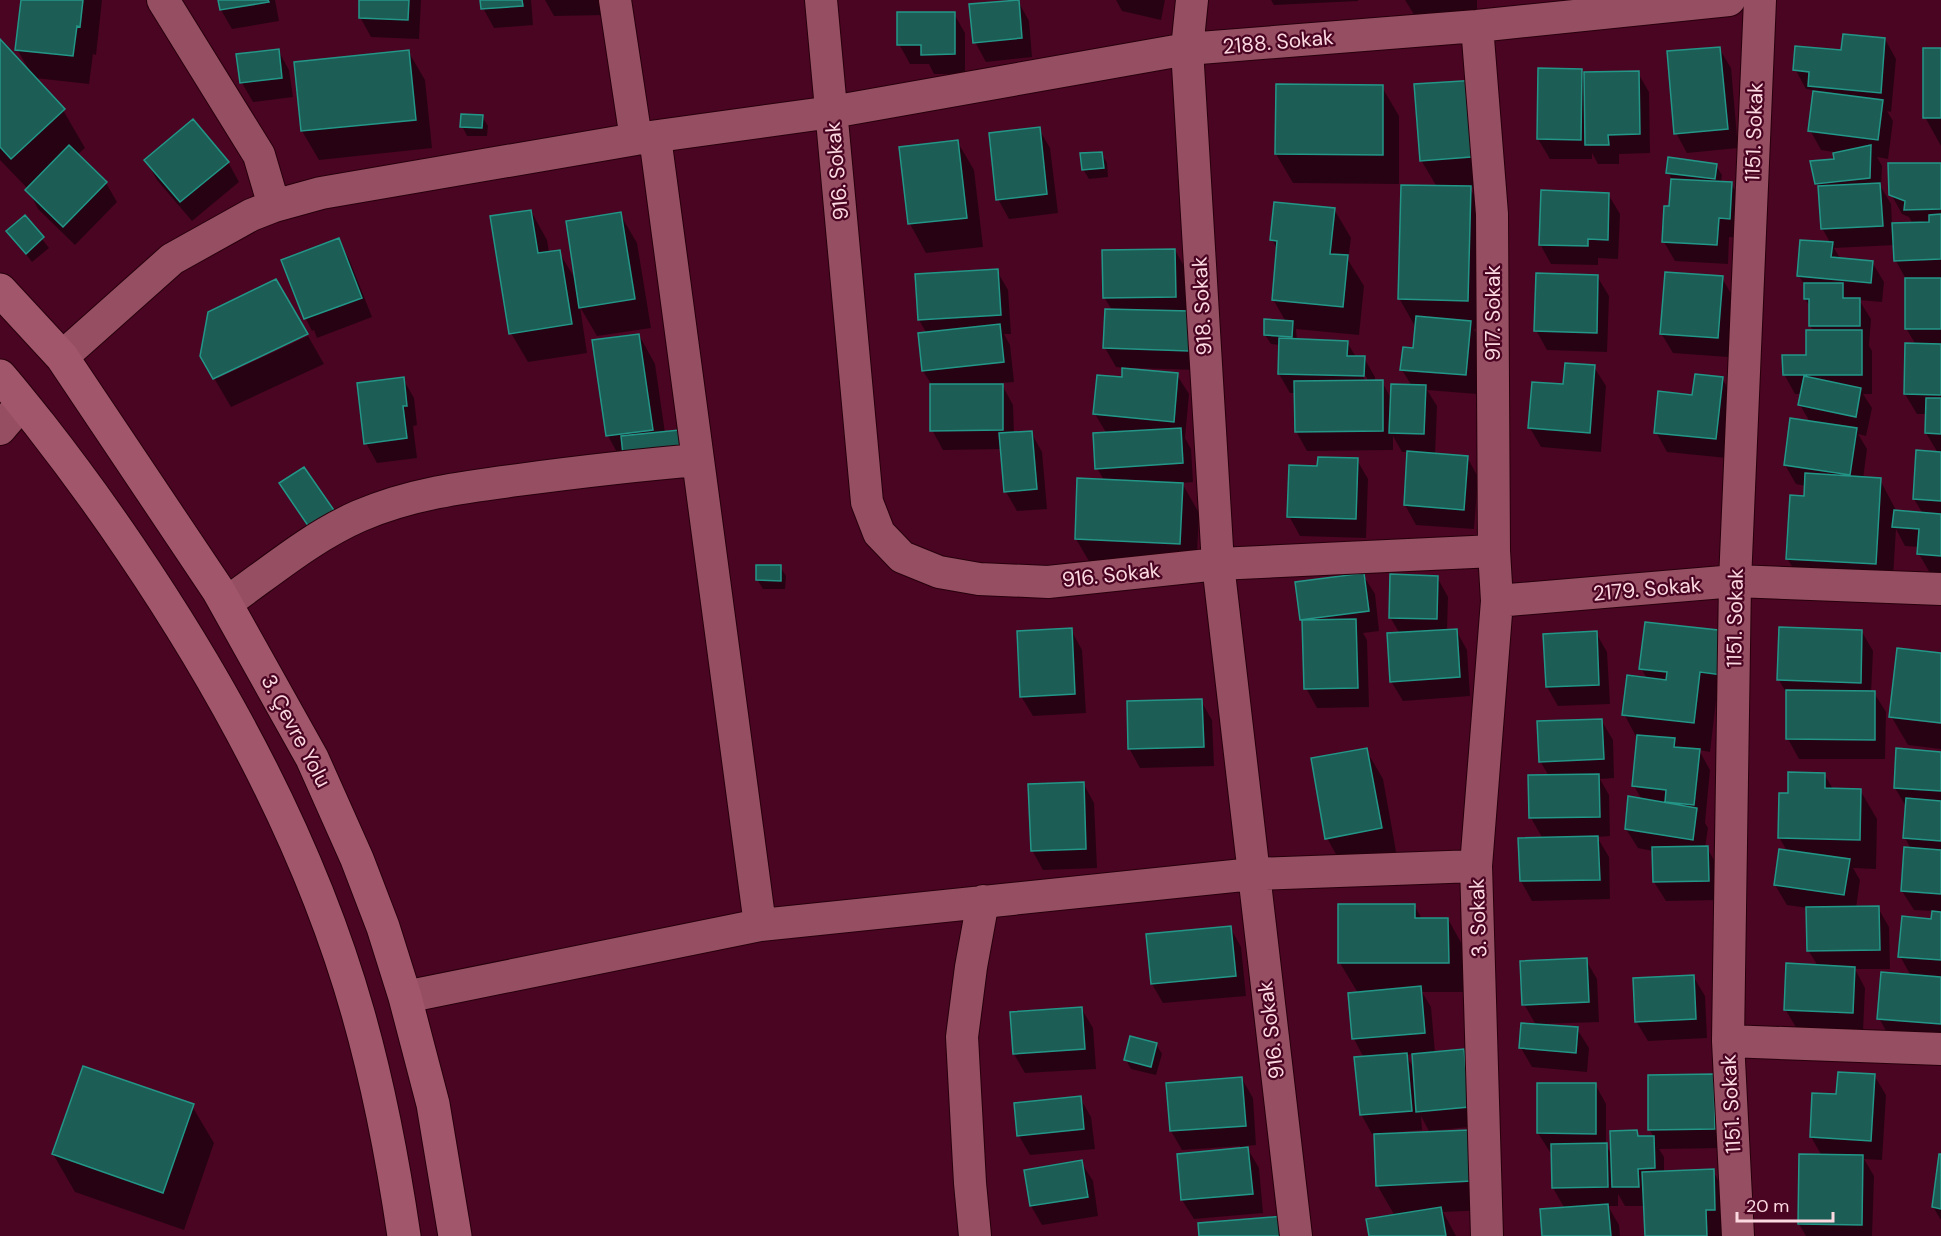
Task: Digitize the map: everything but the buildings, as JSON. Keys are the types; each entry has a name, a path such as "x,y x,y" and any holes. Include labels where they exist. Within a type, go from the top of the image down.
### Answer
{"main road":[{"name":"3. Çevre Yolu","path":"0,290 62,357 226,603 295,726 332,800 383,927 405,997 433,1104 455,1236"},
{"path":"0,376 84,482 175,616 251,749 282,812 324,910 358,1011 391,1150 404,1236"}],"street":[{"path":"163,0 259,155 274,206"},
{"path":"615,0 646,138 699,460 760,925"},
{"name":"916. Sokak","path":"821,0 867,502 879,533 903,557 939,572 979,579 1047,582 1218,564 1296,1236"},
{"path":"1187,49 1192,0"},
{"name":"2188. Sokak","path":"62,357 172,259 251,215 321,193 646,138 832,112 1187,49 1477,26 1663,3 1729,0"},
{"name":"1151. Sokak","path":"1738,1236 1728,1041 1735,581 1760,0"},
{"name":"917. Sokak","path":"1477,26 1492,214 1494,551 1497,601"},
{"name":"918. Sokak","path":"1187,49 1218,564"},
{"path":"0,429 22,403"},
{"path":"226,603 323,535 357,517 393,503 453,488 571,472 699,460"},
{"path":"1218,564 1494,551"},
{"name":"2179. Sokak","path":"1497,601 1735,581 1941,589"},
{"name":"3. Sokak","path":"1487,1236 1476,866 1497,601"},
{"path":"405,997 760,925 1253,874 1476,866"},
{"path":"975,1236 962,1037 983,901"},
{"path":"1728,1041 1941,1049"}]}
